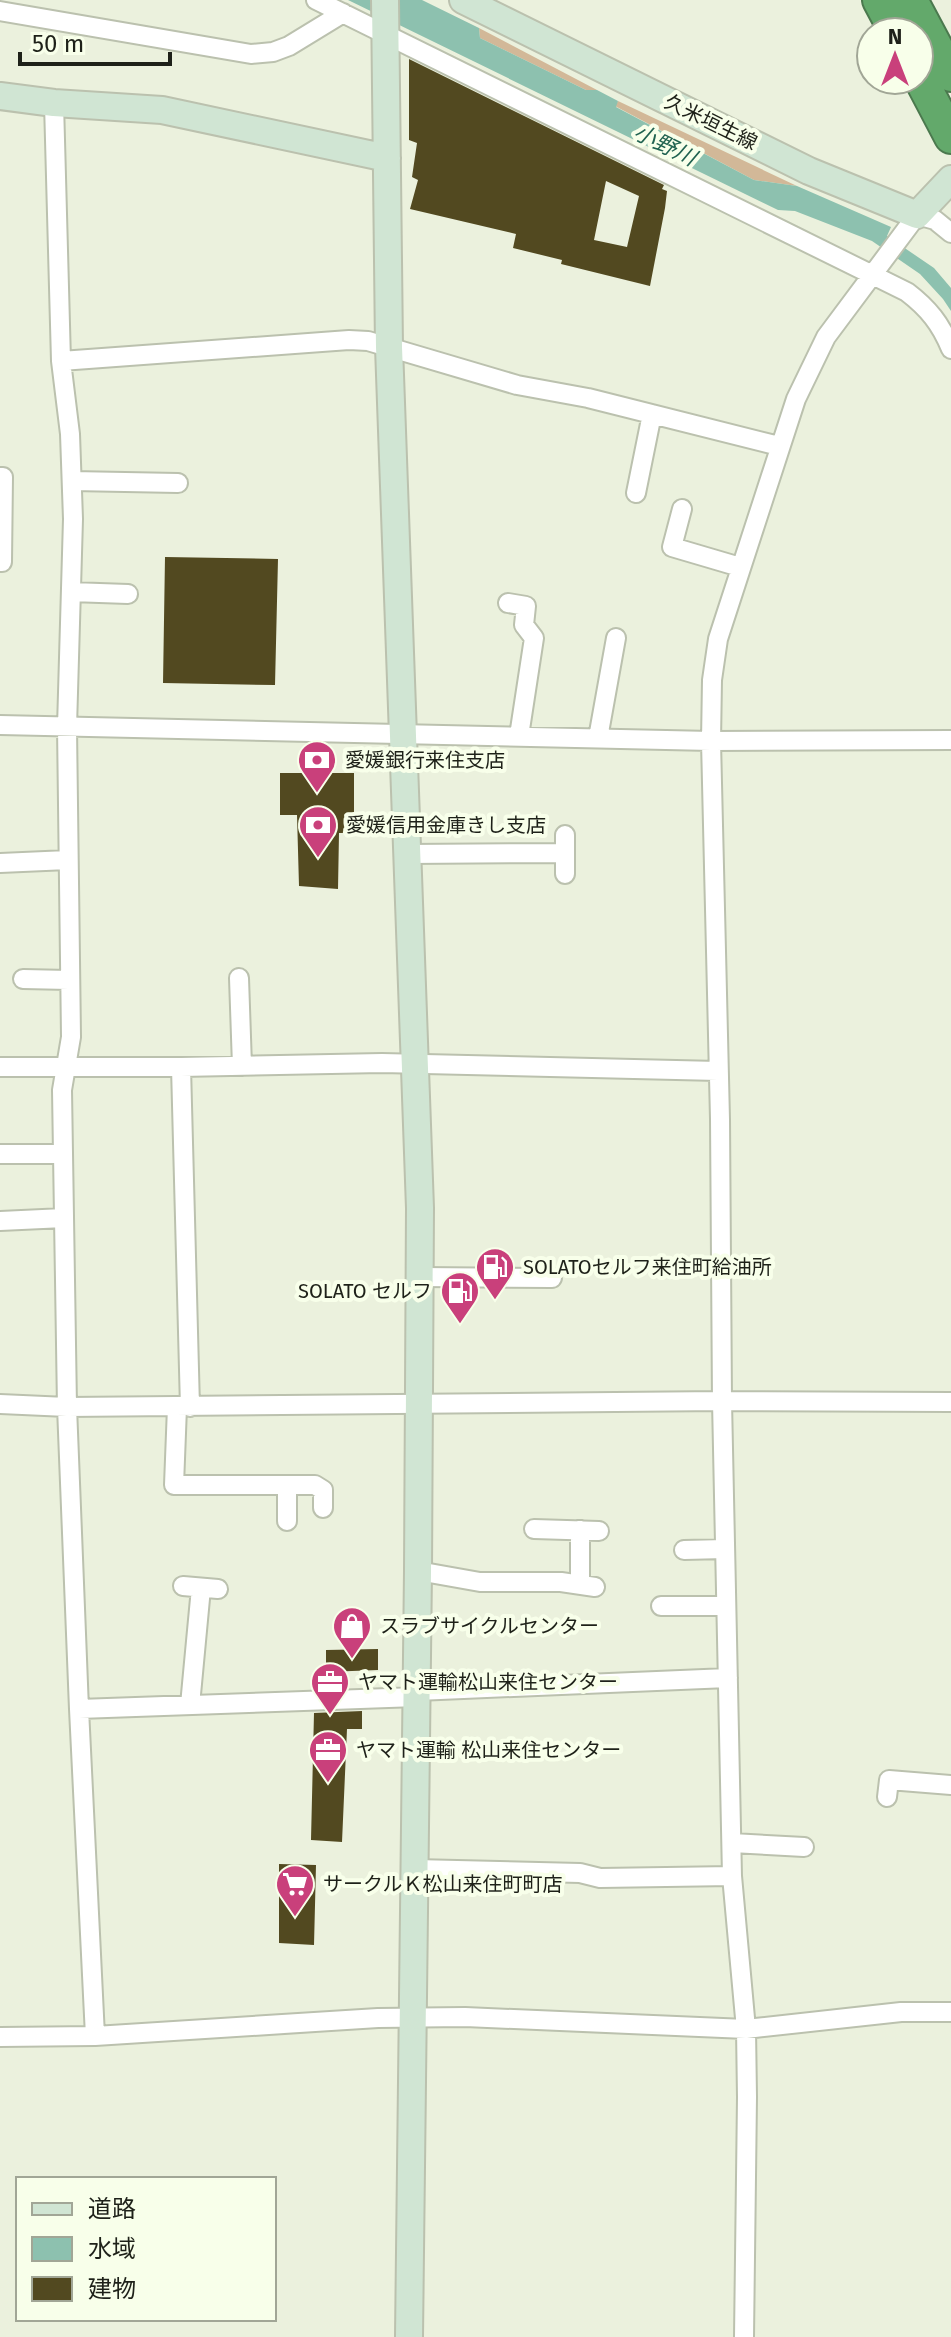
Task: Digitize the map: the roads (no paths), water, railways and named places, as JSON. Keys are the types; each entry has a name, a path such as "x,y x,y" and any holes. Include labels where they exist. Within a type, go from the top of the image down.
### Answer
{"highway":[{"path":"911,0 951,75"},
{"path":"929,96 951,137"}],"street":[{"path":"316,0 385,31 873,273 927,307 951,349"},
{"path":"385,0 389,347 420,1208 409,2337"},
{"name":"久米垣生線","path":"463,0 913,219"},
{"path":"4,8 251,54 273,52 289,46 343,13"},
{"path":"0,96 162,110 387,158"},
{"path":"54,103 61,361 70,434 73,519 67,727 71,1037 62,1090 67,1407 95,2036"},
{"path":"744,2337 746,2029 732,1876 712,680 718,639 796,399 826,337 913,219 951,179"},
{"path":"913,219 935,220 951,233"},
{"path":"61,361 368,341 517,385 588,398 779,446"},
{"path":"636,493 652,414"},
{"path":"0,477 3,477 0,562"},
{"path":"72,481 178,483"},
{"path":"682,509 672,547 740,567"},
{"path":"71,592 128,594"},
{"path":"508,603 526,606 524,625 534,638 519,736"},
{"path":"598,738 616,638"},
{"path":"0,725 711,741 951,740"},
{"path":"407,854 565,844 565,874"},
{"path":"0,863 68,860"},
{"path":"239,978 242,1066"},
{"path":"23,979 69,980"},
{"path":"0,1067 382,1063 718,1071"},
{"path":"181,1067 183,1407 174,1485 315,1485 323,1490 323,1508"},
{"path":"0,1154 63,1154"},
{"path":"0,1221 64,1218"},
{"path":"420,1277 552,1278"},
{"path":"0,1404 183,1407 722,1401 951,1402"},
{"path":"287,1486 287,1521"},
{"path":"418,1571 480,1582 587,1585 589,1530 534,1529"},
{"path":"684,1550 725,1549"},
{"path":"190,1705 200,1587"},
{"path":"661,1606 726,1606"},
{"path":"79,1709 728,1678"},
{"path":"887,1797 889,1780 951,1785"},
{"path":"732,1843 804,1847"},
{"path":"415,1869 580,1873 600,1878 732,1876"},
{"path":"0,2037 95,2036 378,2018 465,2017 746,2029 901,2012 951,2012"}],"water":[{"name":"小野川","path":"348,0 422,0 479,28 480,38 586,90 597,90 618,101 616,107 754,180 797,186 891,227 887,236 934,268 951,288 951,311 920,274 872,241 795,211 778,210"}],"place":[{"name":"愛媛銀行来住支店","path":"317,794"},
{"name":"愛媛信用金庫きし支店","path":"318,859"},
{"name":"SOLATOセルフ来住町給油所","path":"495,1301"},
{"name":"SOLATO セルフ","path":"460,1325"},
{"name":"スラブサイクルセンター","path":"352,1660"},
{"name":"ヤマト運輸松山来住センター","path":"330,1716"},
{"name":"ヤマト運輸 松山来住センター","path":"328,1784"},
{"name":"サークルＫ松山来住町町店","path":"295,1918"}]}
